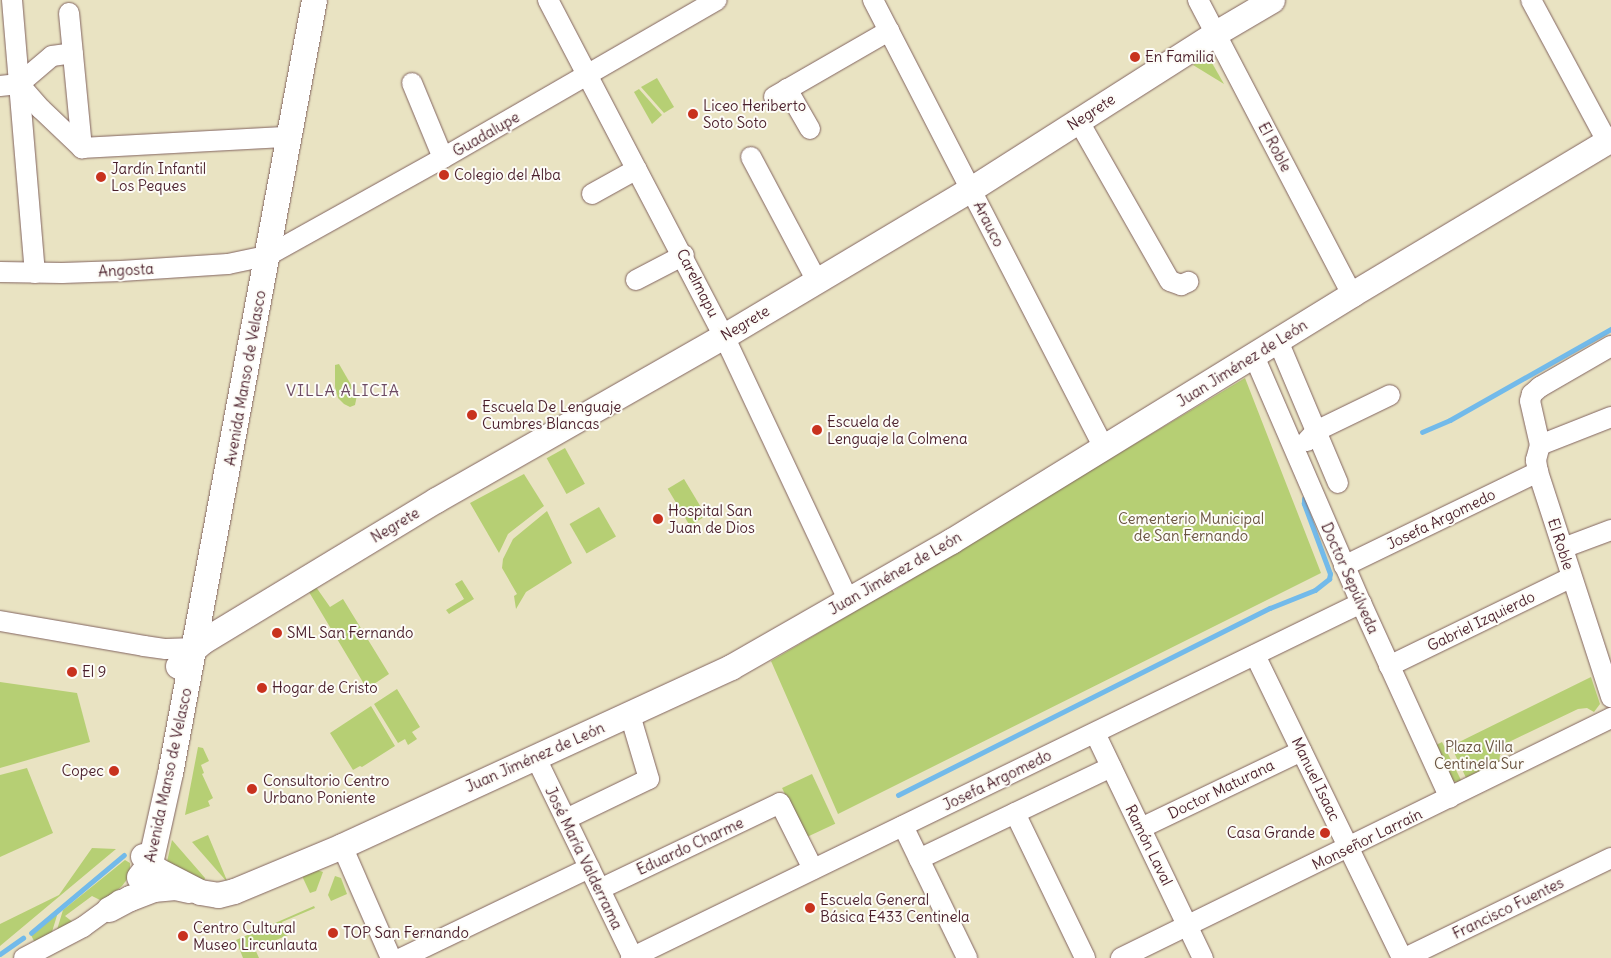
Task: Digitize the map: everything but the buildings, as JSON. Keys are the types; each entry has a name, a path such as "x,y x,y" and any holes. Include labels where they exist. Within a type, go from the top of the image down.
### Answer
{"main road":[{"name":"Avenida Manso de Velasco","path":"144,866 193,645 281,138 300,0"},
{"name":"Avenida Manso de Velasco","path":"281,138 314,0"},
{"name":"Negrete","path":"193,645 501,462 724,336 971,189 1216,33 1272,0"},
{"name":"Juan Jiménez de León","path":"144,866 157,870 200,892 218,895 234,891 342,846 630,716 754,656 924,557 1254,356 1352,294 1609,140"},
{"path":"109,909 153,889 175,887 200,892"}],"street":[{"path":"12,0 10,85 35,273"},
{"name":"Carelmapu","path":"548,0 684,255 848,600"},
{"name":"Guadalupe","path":"259,258 443,158 717,0"},
{"name":"Arauco","path":"873,0 1104,448"},
{"name":"El Roble","path":"1198,0 1352,294"},
{"path":"1531,0 1609,140"},
{"path":"69,13 82,148"},
{"path":"810,129 781,93 889,31"},
{"path":"10,85 52,56 73,53"},
{"path":"412,83 443,158"},
{"path":"10,85 82,148 281,138"},
{"path":"1078,120 1170,281 1181,286 1188,282"},
{"path":"751,157 817,281"},
{"path":"592,194 637,169"},
{"path":"636,280 684,255"},
{"name":"Angosta","path":"0,272 121,271 259,258"},
{"path":"1278,341 1338,483"},
{"name":"El Roble","path":"1611,346 1535,391 1530,401 1540,445 1536,460 1538,472 1572,577 1604,655 1611,697"},
{"name":"Doctor Sepúlveda","path":"1254,356 1344,566 1450,798"},
{"path":"1296,453 1316,431 1390,395"},
{"path":"1540,445 1611,417"},
{"name":"Josefa Argomedo","path":"1344,566 1538,472"},
{"path":"1562,548 1611,530"},
{"name":"Gabriel Izquierdo","path":"1390,666 1572,577"},
{"name":"Josefa Argomedo","path":"632,958 1361,603"},
{"path":"0,621 144,646 193,645"},
{"name":"Manuel Isaac","path":"1255,654 1403,958"},
{"path":"566,819 649,779 630,716"},
{"name":"Monseñor Larraín","path":"1121,958 1349,848 1611,718"},
{"name":"Ramón Laval","path":"1095,732 1203,958"},
{"name":"Doctor Maturana","path":"1140,828 1302,751"},
{"name":"José María Valderrama","path":"536,758 632,958"},
{"path":"919,859 1111,767"},
{"name":"Eduardo Charme","path":"600,890 780,803 813,869"},
{"path":"1015,813 1085,958"},
{"path":"903,826 967,958"},
{"path":"342,846 391,958"},
{"name":"Francisco Fuentes","path":"1403,958 1611,858"},
{"path":"24,958 83,927 109,909 128,892 144,866"},
{"path":"402,958 589,868"}],"green space":[{"path":"1208,56 1224,84 1193,65"},
{"path":"657,78 674,107 664,113 641,87"},
{"path":"639,89 662,115 652,124 634,92"},
{"path":"339,364 357,395 355,405 350,407 338,398 335,387 335,365"},
{"name":"Cementerio Municipal de San Fernando","path":"1245,378 1321,573 838,814 771,661 960,551 964,546"},
{"path":"565,448 585,484 567,494 547,458"},
{"path":"524,474 544,506 508,534 499,553 470,503"},
{"path":"684,479 706,516 690,526 668,489"},
{"path":"599,507 616,536 587,553 570,524"},
{"path":"547,511 572,563 526,592 516,609 514,596 517,594 502,568 503,559 513,539"},
{"path":"462,580 474,599 449,614 446,610 464,599 455,584"},
{"path":"316,587 330,607 343,599 389,674 371,686 364,684 309,592"},
{"name":"Plaza Villa Centinela Sur","path":"1591,677 1600,704 1594,712 1587,708 1578,709 1509,742 1500,755 1498,768 1468,782 1451,746"},
{"path":"0,682 77,693 90,742 0,768"},
{"path":"397,689 420,727 412,732 417,739 408,745 405,739 398,743 374,704"},
{"path":"371,706 395,746 362,767 360,766 353,770 330,733"},
{"path":"1442,742 1463,784 1450,780 1434,746"},
{"path":"198,747 203,748 209,761 201,765 204,773 202,774 213,798 208,801 210,806 185,815"},
{"path":"27,768 53,833 0,857 0,775"},
{"path":"812,774 835,824 805,838 782,788"},
{"path":"208,835 228,883 192,842"},
{"path":"172,840 205,878 203,884 166,866"},
{"path":"92,848 116,849 0,946 0,924 59,895"},
{"path":"125,860 130,863 130,868 128,878 122,886 104,902 92,896 65,916 74,923 56,933 63,910"},
{"path":"317,870 323,872 316,891 310,893 302,876"},
{"path":"335,876 341,878 347,894 331,901 328,895"},
{"path":"314,906 315,908 282,922 288,935 255,949 259,958 243,958 236,940"},
{"path":"59,909 51,935 35,943 31,935 40,929"}],"waterway":[{"path":"1422,432 1450,420 1611,329"},
{"path":"898,795 1270,608 1315,590 1329,579 1330,574 1304,504 1304,499"},
{"path":"31,933 124,855"},
{"path":"0,954 23,938"}],"place":[{"name":"En Familia","path":"1135,57"},
{"name":"Liceo Heriberto Soto Soto","path":"693,114"},
{"name":"Colegio del Alba","path":"444,175"},
{"name":"Jardín Infantil Los Peques","path":"101,177"},
{"name":"Escuela De Lenguaje Cumbres Blancas","path":"472,415"},
{"name":"Escuela de Lenguaje la Colmena","path":"817,430"},
{"name":"Hospital San Juan de Dios","path":"658,519"},
{"name":"SML San Fernando","path":"277,633"},
{"name":"El 9","path":"72,672"},
{"name":"Hogar de Cristo","path":"262,688"},
{"name":"Copec","path":"114,771"},
{"name":"Consultorio Centro Urbano Poniente","path":"252,789"},
{"name":"Casa Grande","path":"1325,833"},
{"name":"Escuela General Básica E433 Centinela","path":"810,908"},
{"name":"TOP San Fernando","path":"333,933"},
{"name":"Centro Cultural Museo Lircunlauta","path":"183,936"}],"district":[{"name":"VILLA ALICIA","path":"343,390"}]}
